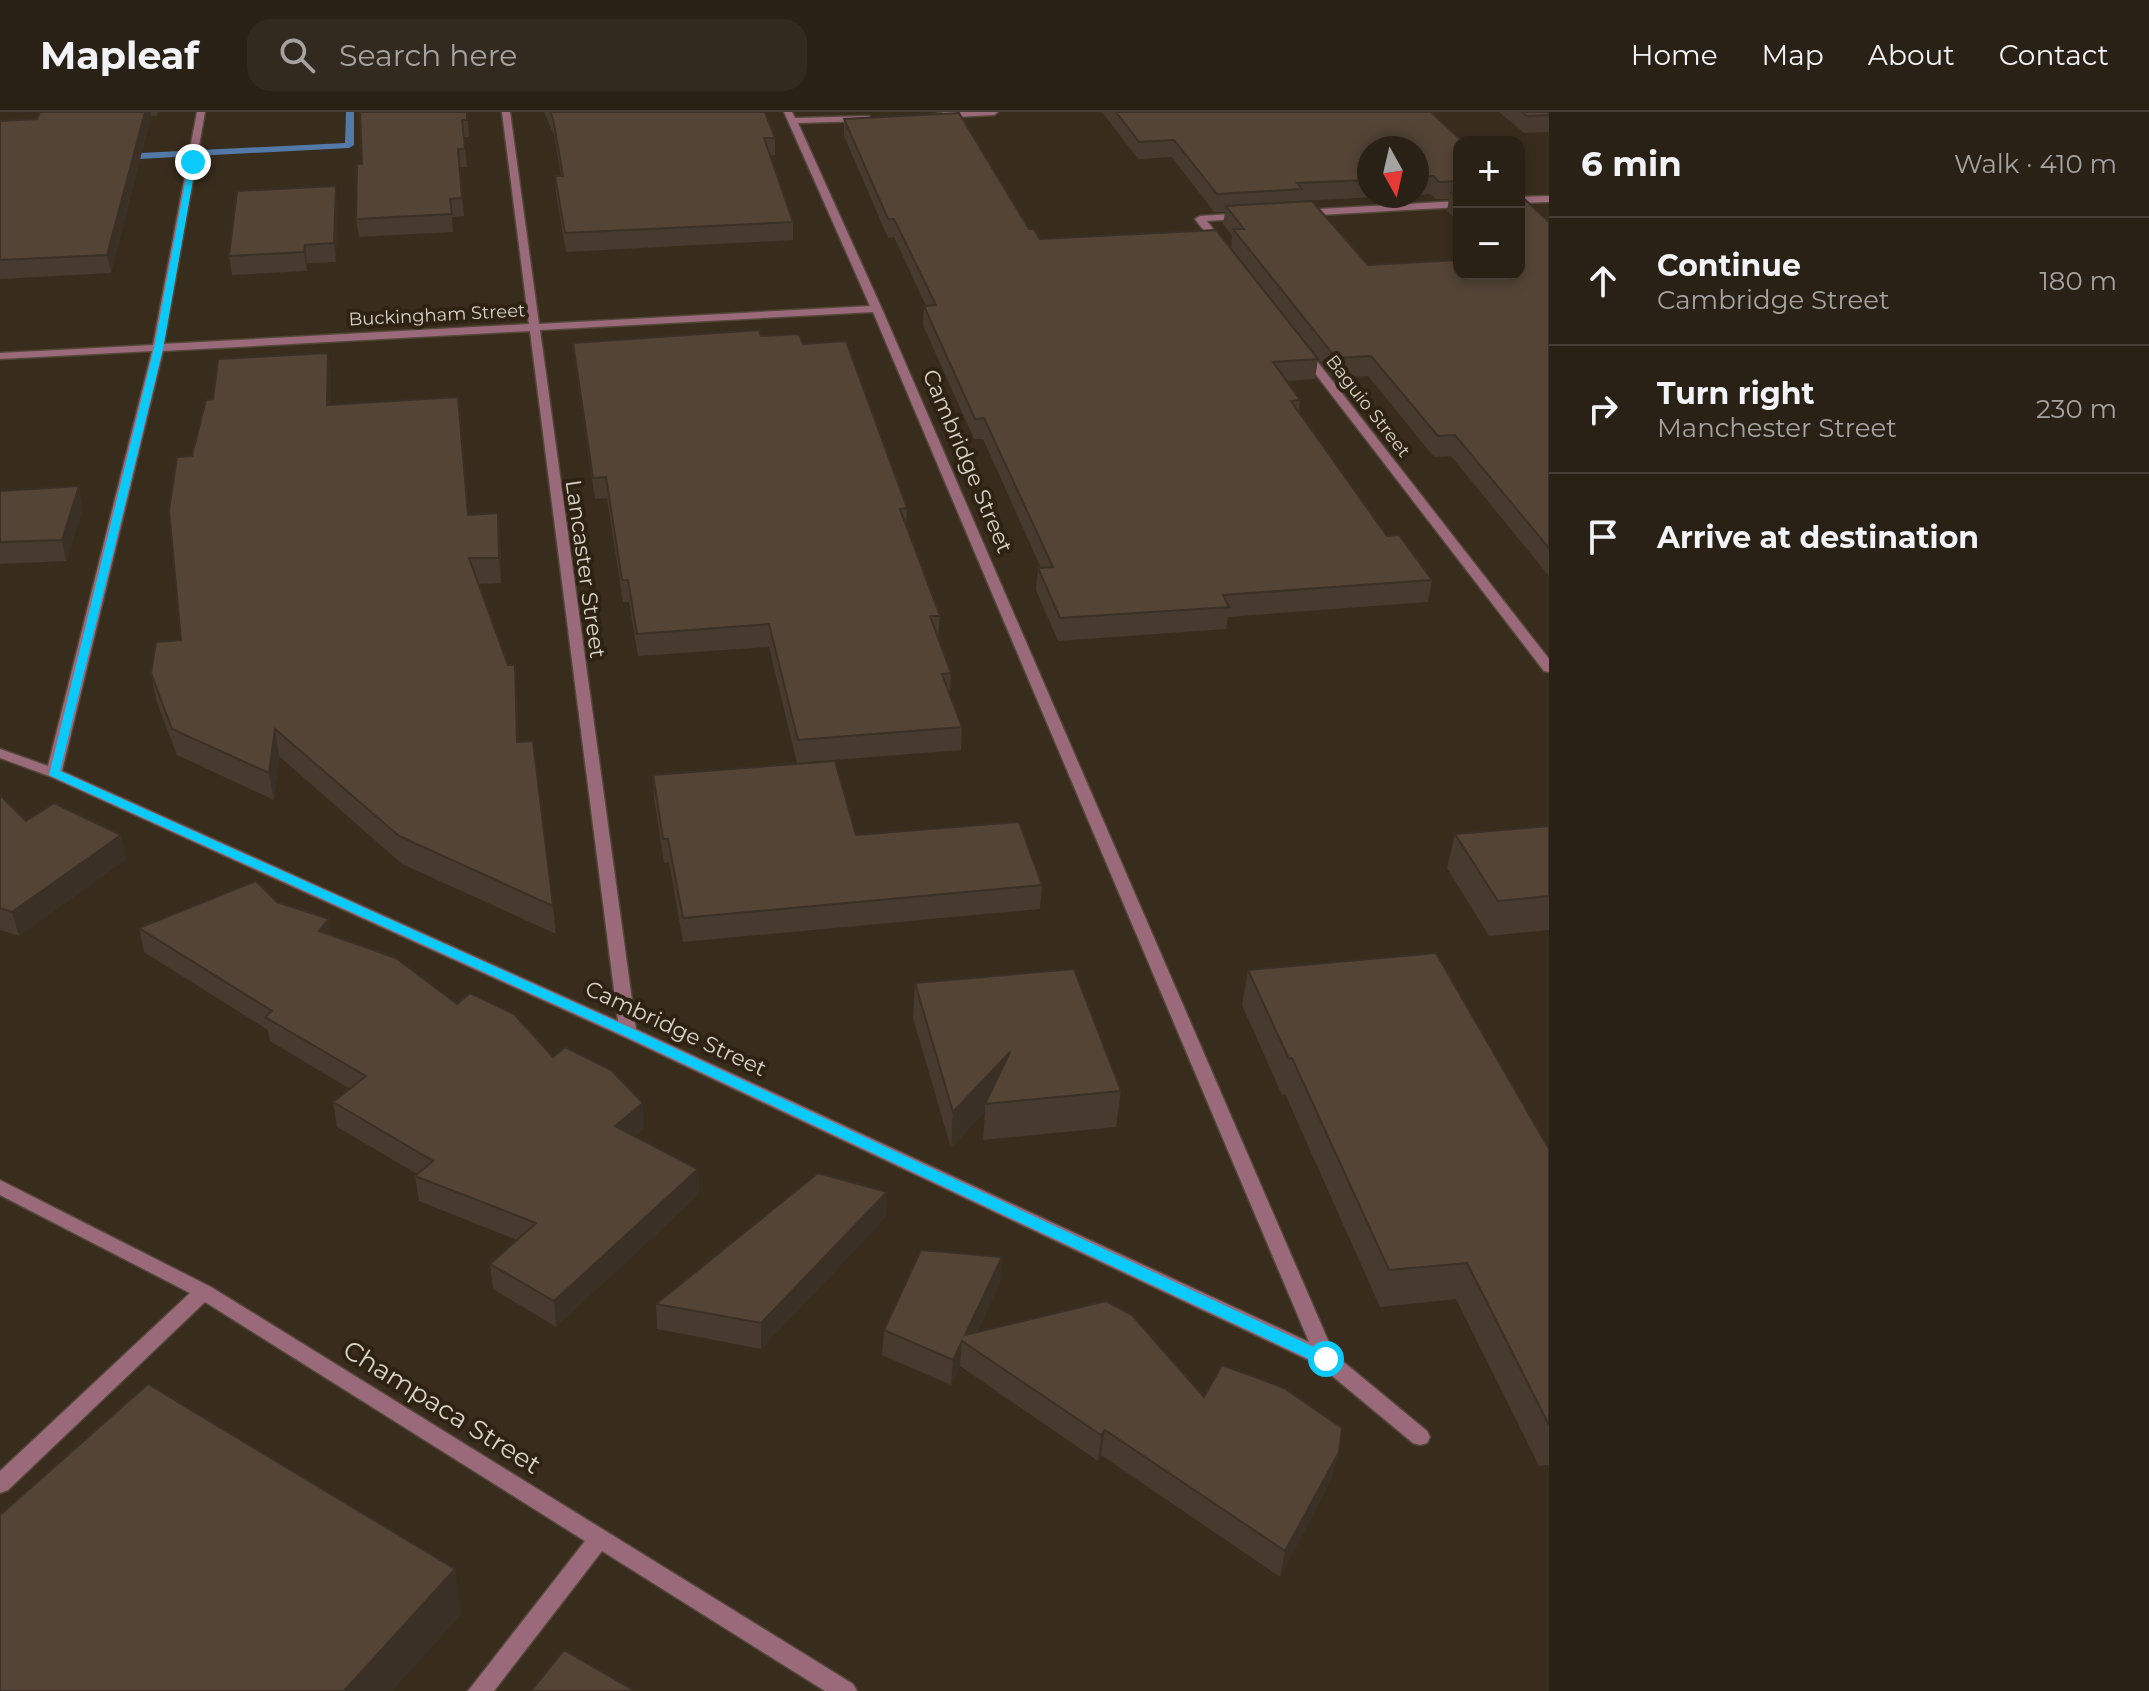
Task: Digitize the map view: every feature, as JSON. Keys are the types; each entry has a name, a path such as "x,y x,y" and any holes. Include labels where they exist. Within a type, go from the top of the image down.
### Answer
{"street":[{"path":"54,773 158,348 201,112"},
{"name":"Lancaster Street","path":"506,112 628,1032"},
{"path":"932,115 994,112"},
{"path":"790,117 885,117"},
{"name":"Cambridge Street","path":"790,117 877,309 1326,1359"},
{"path":"1525,200 1549,199"},
{"path":"1291,213 1453,204"},
{"path":"1229,256 1200,219 1261,215"},
{"name":"Buckingham Street","path":"0,356 877,309"},
{"name":"Baguio Street","path":"1297,344 1549,668"},
{"name":"Cambridge Street","path":"0,753 54,773 628,1032 1326,1359 1420,1437"},
{"name":"Champaca Street","path":"0,1187 204,1292 845,1691"},
{"path":"0,1484 204,1292"},
{"path":"480,1691 600,1538"}],"building":[{"path":"40,112 145,112 107,255 0,260 0,121 37,119"},
{"path":"360,112 467,112 467,120 462,120 465,149 458,149 462,198 450,199 452,214 356,219 357,164 362,164"},
{"path":"550,112 765,112 775,138 764,138 793,222 565,233 555,176 563,176"},
{"path":"1116,112 1431,112 1457,136 1453,136 1453,181 1439,182 1434,176 1429,176 1429,136 1357,136 1357,180 1297,183 1302,189 1217,194 1174,140 1139,142"},
{"path":"1522,112 1549,112 1549,115 1527,116"},
{"path":"959,113 1029,229 1034,229 1040,239 1216,230 1318,359 1273,362 1300,400 1291,401 1387,536 1399,535 1432,580 1223,595 1229,607 1060,618 1038,568 1053,567 984,418 975,419 924,306 936,305 894,219 888,219 844,119"},
{"path":"336,186 334,243 305,245 304,252 229,256 237,191"},
{"path":"1525,200 1549,222 1549,548 1455,435 1438,436 1371,356 1336,358 1233,229 1244,229 1226,206 1312,201 1368,265 1453,260 1453,280 1525,280"},
{"path":"759,330 761,336 799,334 803,344 846,341 907,508 900,509 940,616 930,616 951,673 942,674 962,727 798,740 769,624 637,634 628,580 622,580 606,477 593,478 573,343"},
{"path":"328,353 327,405 458,397 468,515 498,513 499,558 469,558 508,665 515,665 517,742 533,741 553,906 399,836 275,729 269,773 172,729 151,673 156,642 181,640 169,510 177,457 192,456 206,400 213,399 218,359"},
{"path":"79,486 62,540 0,542 0,491"},
{"path":"835,761 856,835 1019,822 1042,885 683,918 668,839 663,839 653,775"},
{"path":"0,795 26,821 54,803 121,835 12,912 0,908"},
{"path":"1549,826 1549,896 1498,901 1455,834"},
{"path":"256,881 277,902 329,919 319,931 396,958 457,1004 470,993 514,1014 553,1057 565,1047 611,1070 643,1103 615,1126 698,1169 554,1301 490,1264 536,1223 415,1176 433,1161 333,1102 366,1076 265,1017 272,1011 139,928"},
{"path":"1436,953 1549,1149 1549,1425 1467,1263 1389,1270 1248,970"},
{"path":"1074,969 1121,1091 985,1104 1010,1052 953,1112 915,983"},
{"path":"818,1173 887,1192 761,1323 656,1304"},
{"path":"921,1250 1002,1257 965,1335 1106,1301 1132,1315 1204,1397 1222,1365 1284,1388 1342,1428 1339,1452 1285,1551 1105,1430 1101,1435 962,1341 953,1360 884,1330"},
{"path":"148,1384 455,1569 344,1691 0,1691 0,1515"},
{"path":"564,1650 635,1691 531,1691"}],"waterway":[{"path":"120,157 349,145 350,112"}],"route":[{"path":"193,162 158,348 54,773 628,1032 1326,1359"}]}
